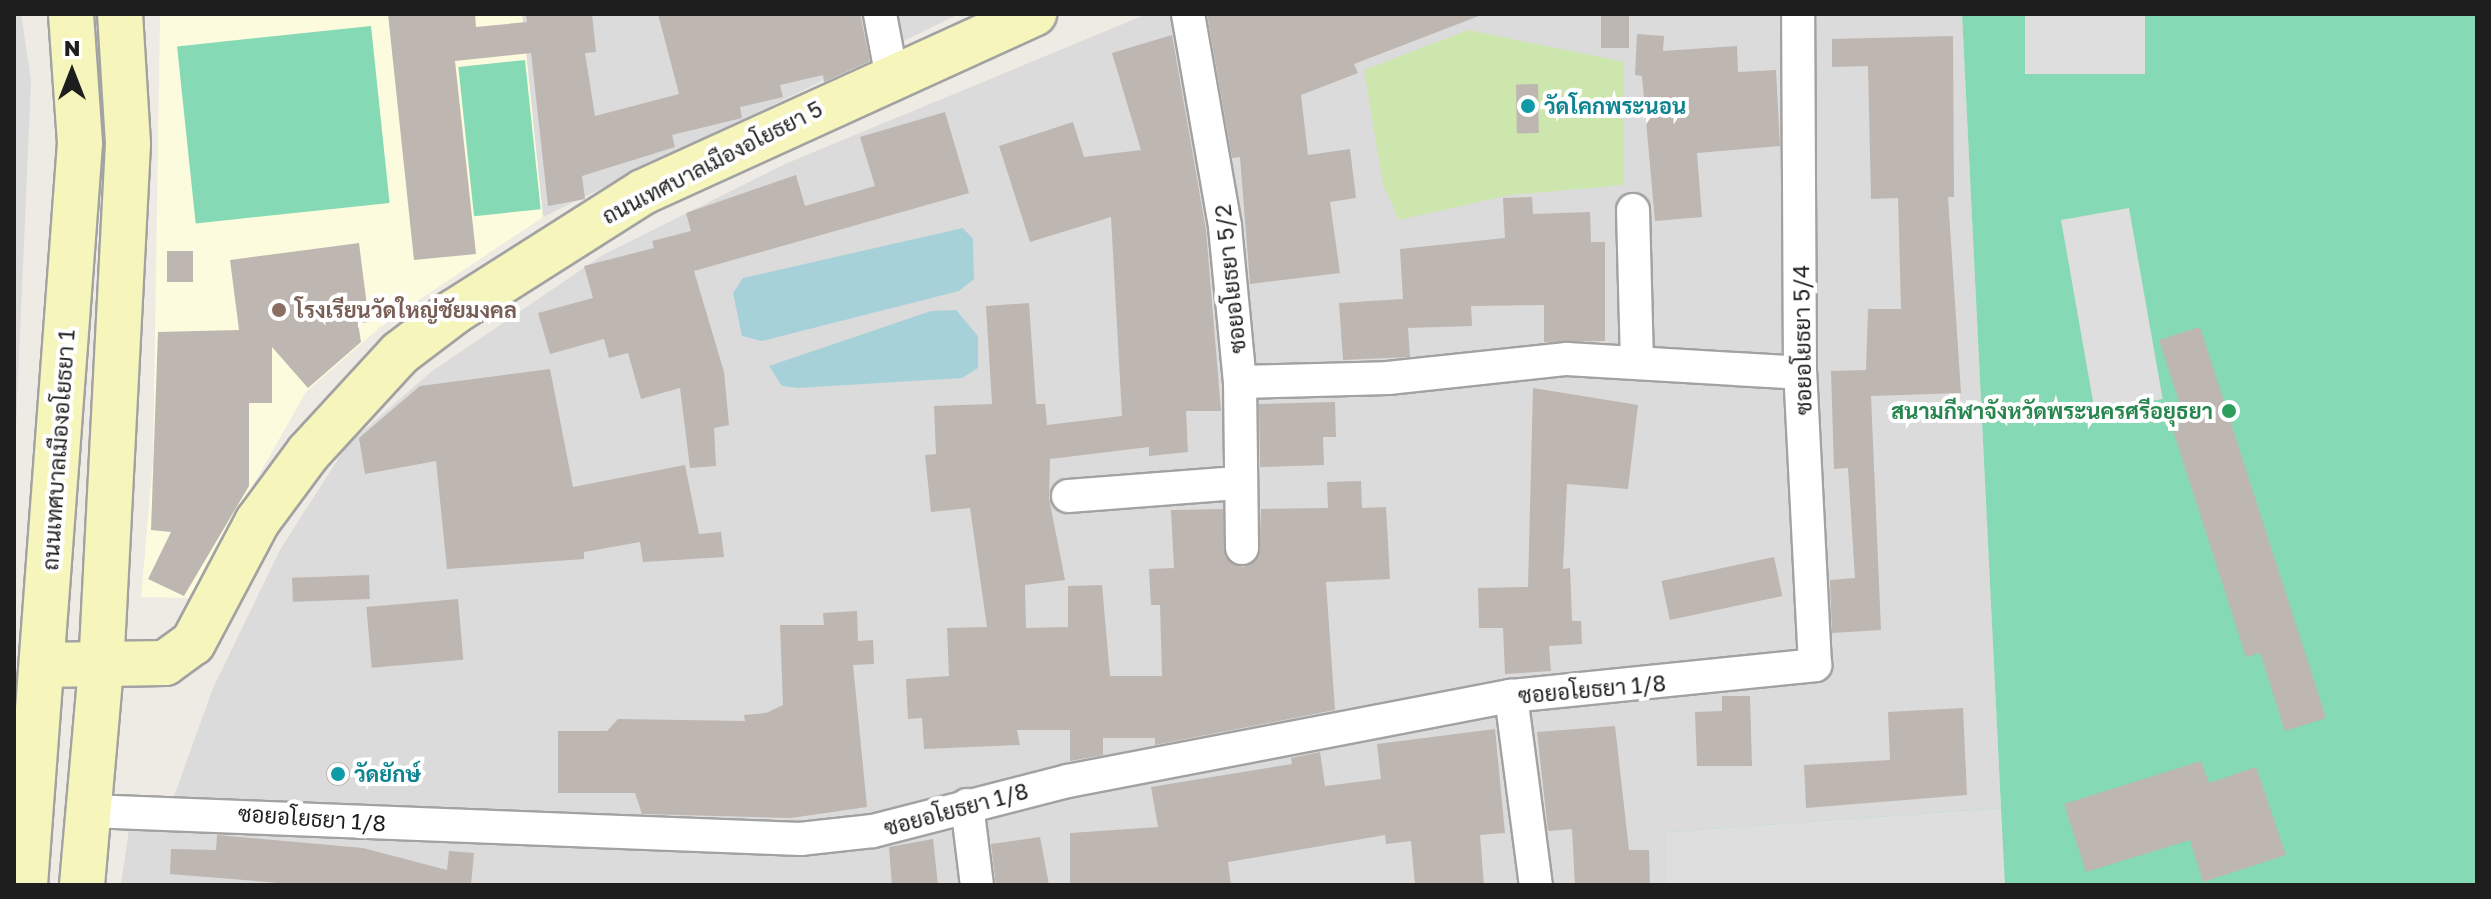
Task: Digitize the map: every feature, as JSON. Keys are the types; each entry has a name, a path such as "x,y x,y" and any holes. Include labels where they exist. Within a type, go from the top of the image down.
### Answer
{"main road":[{"name":"ถนนเทศบาลเมืองอโยธยา 1","path":"25,885 22,819 42,665 80,143 71,14"},
{"path":"82,885 101,669 128,144 120,14"},
{"name":"ถนนเทศบาลเมืองอโยธยา 5","path":"42,665 101,669 165,663 193,643 257,522 308,453 400,353 454,312 643,192 891,73 1034,14"}],"street":[{"path":"880,14 891,73"},
{"name":"ซอยอโยธยา 5/2","path":"1188,14 1218,168 1240,382 1238,483 1242,548"},
{"name":"ซอยอโยธยา 5/4","path":"1798,14 1800,373 1815,665"},
{"path":"1633,210 1637,361"},
{"path":"1240,382 1637,361 1800,373"},
{"path":"1068,496 1238,483"},
{"name":"ซอยอโยธยา 1/8","path":"89,811 208,810 737,840 873,831 967,805 1511,696 1815,665"},
{"path":"1511,696 1536,885"},
{"path":"967,805 977,885"}],"shaded area":[{"path":"14,14 21,14 31,81 14,470"},
{"name":"โรงเรียนวัดใหญ่ชัยมงคล","path":"160,14 522,14 543,217 386,322 306,392 189,598 141,597 153,462"},
{"path":"522,14 959,14 543,217"},
{"path":"1147,14 1962,14 2001,808 1667,832 1667,885 121,885 130,822 164,824 213,688 280,550 347,445 431,372 603,255 785,164"},
{"path":"2025,14 2145,14 2145,74 2025,74"},
{"path":"2129,208 2163,399 2095,411 2061,220"},
{"path":"2001,808 2005,885 1667,885 1667,832"}],"green space":[{"name":"สนามกีฬาจังหวัดพระนครศรีอยุธยา","path":"1962,14 2477,14 2477,885 1667,885 1667,832 2001,808"},
{"path":"371,26 390,203 196,223 177,46"},
{"path":"1468,30 1624,62 1624,185 1509,195 1399,220 1383,185 1364,70"},
{"path":"525,60 541,209 474,216 458,67"}],"water":[{"path":"963,228 973,239 974,279 959,291 762,341 742,336 733,293 743,278"},
{"path":"956,310 978,336 978,368 962,378 798,388 782,386 769,366 931,311"}],"building":[{"path":"388,14 475,14 476,27 527,22 526,14 592,14 596,52 585,53 595,116 679,94 658,14 860,14 870,61 824,82 823,75 780,85 783,97 740,107 742,118 672,135 675,147 582,176 585,199 548,206 531,53 455,61 476,254 414,260"},
{"path":"1207,14 1484,14 1354,64 1358,73 1301,95 1308,155 1350,149 1356,198 1330,202 1340,273 1250,284 1240,157 1232,158"},
{"path":"1601,14 1629,14 1629,48 1601,48"},
{"path":"1637,34 1664,36 1663,51 1737,46 1738,72 1776,70 1780,146 1697,153 1702,217 1655,221 1642,76 1635,75"},
{"path":"1172,35 1206,230 1221,411 1186,411 1188,452 1149,456 1149,447 1050,459 1049,498 1065,580 1025,585 1026,628 1068,627 1068,586 1102,585 1110,676 1162,676 1160,605 1151,605 1149,569 1174,568 1171,510 1223,509 1225,557 1243,567 1259,557 1261,509 1328,508 1327,482 1361,481 1362,508 1386,507 1390,579 1326,582 1335,710 1155,745 1155,738 1103,738 1103,755 1070,761 1070,730 1017,730 1020,745 924,749 922,718 908,719 906,679 949,676 947,628 987,627 970,508 931,512 925,455 936,454 934,406 992,404 986,306 1029,303 1036,404 1045,404 1047,425 1122,416 1111,217 1030,242 999,146 1073,122 1084,157 1141,150 1112,53"},
{"path":"1953,36 1954,197 1948,197 1961,393 1871,396 1881,630 1832,633 1830,580 1855,578 1848,468 1834,469 1831,371 1866,370 1868,309 1901,309 1898,198 1871,199 1868,66 1832,67 1832,39"},
{"path":"1516,84 1538,84 1539,133 1517,133"},
{"path":"945,112 969,193 694,271 724,372 729,425 714,428 716,466 690,468 680,388 641,399 628,353 609,358 604,339 550,354 538,313 593,298 584,266 654,248 652,241 691,231 686,213 796,175 805,206 875,186 860,137"},
{"path":"1532,197 1533,214 1590,212 1591,242 1605,242 1605,341 1544,342 1544,305 1471,306 1472,326 1408,328 1410,357 1343,360 1339,303 1403,299 1400,249 1505,238 1503,198"},
{"path":"359,243 369,322 358,323 361,342 308,388 272,347 272,403 249,403 249,486 184,596 148,579 171,532 151,530 158,332 239,330 230,260"},
{"path":"167,251 193,251 193,282 167,282"},
{"path":"2200,327 2326,718 2285,731 2260,653 2246,657 2170,421 2184,417 2159,340"},
{"path":"550,369 573,487 685,465 699,534 721,532 724,557 643,562 640,542 584,552 584,559 447,569 436,461 365,474 359,438 420,386"},
{"path":"1533,388 1638,405 1628,489 1567,484 1563,569 1570,568 1572,621 1581,621 1582,644 1549,646 1551,671 1505,674 1503,628 1479,628 1478,588 1528,587"},
{"path":"1335,402 1336,437 1323,437 1324,465 1260,467 1259,404"},
{"path":"1774,557 1782,596 1670,620 1662,581"},
{"path":"369,575 370,599 293,602 292,578"},
{"path":"458,599 463,660 372,668 366,607"},
{"path":"857,611 858,641 873,640 874,664 853,665 867,807 791,818 642,814 635,793 558,793 558,731 607,731 618,719 745,721 744,715 766,713 783,705 780,625 824,625 823,613"},
{"path":"1722,696 1750,696 1752,766 1697,766 1695,712 1722,711"},
{"path":"1963,708 1967,795 1806,808 1804,765 1890,760 1888,712"},
{"path":"1615,726 1629,850 1649,850 1650,885 1575,885 1572,829 1548,831 1537,732"},
{"path":"1495,729 1505,833 1480,835 1484,885 1415,885 1411,841 1386,844 1385,835 1228,862 1231,885 1070,885 1070,833 1158,827 1151,787 1292,764 1291,758 1320,752 1325,786 1381,779 1377,744"},
{"path":"2201,761 2209,783 2256,767 2286,855 2203,882 2190,840 2086,872 2064,804"},
{"path":"338,762 346,766 350,774 346,782 338,786 330,782 326,774 330,766"},
{"path":"217,835 363,848 447,870 449,851 474,853 471,885 304,885 170,874 171,849 216,850"},
{"path":"1040,837 1049,885 996,885 991,844"},
{"path":"933,839 938,885 892,885 889,847"}],"place":[{"name":"วัดโคกพระนอน","path":"1528,106"},
{"name":"โรงเรียนวัดใหญ่ชัยมงคล","path":"279,310"},
{"name":"สนามกีฬาจังหวัดพระนครศรีอยุธยา","path":"2229,411"},
{"name":"วัดยักษ์","path":"338,774"}]}
